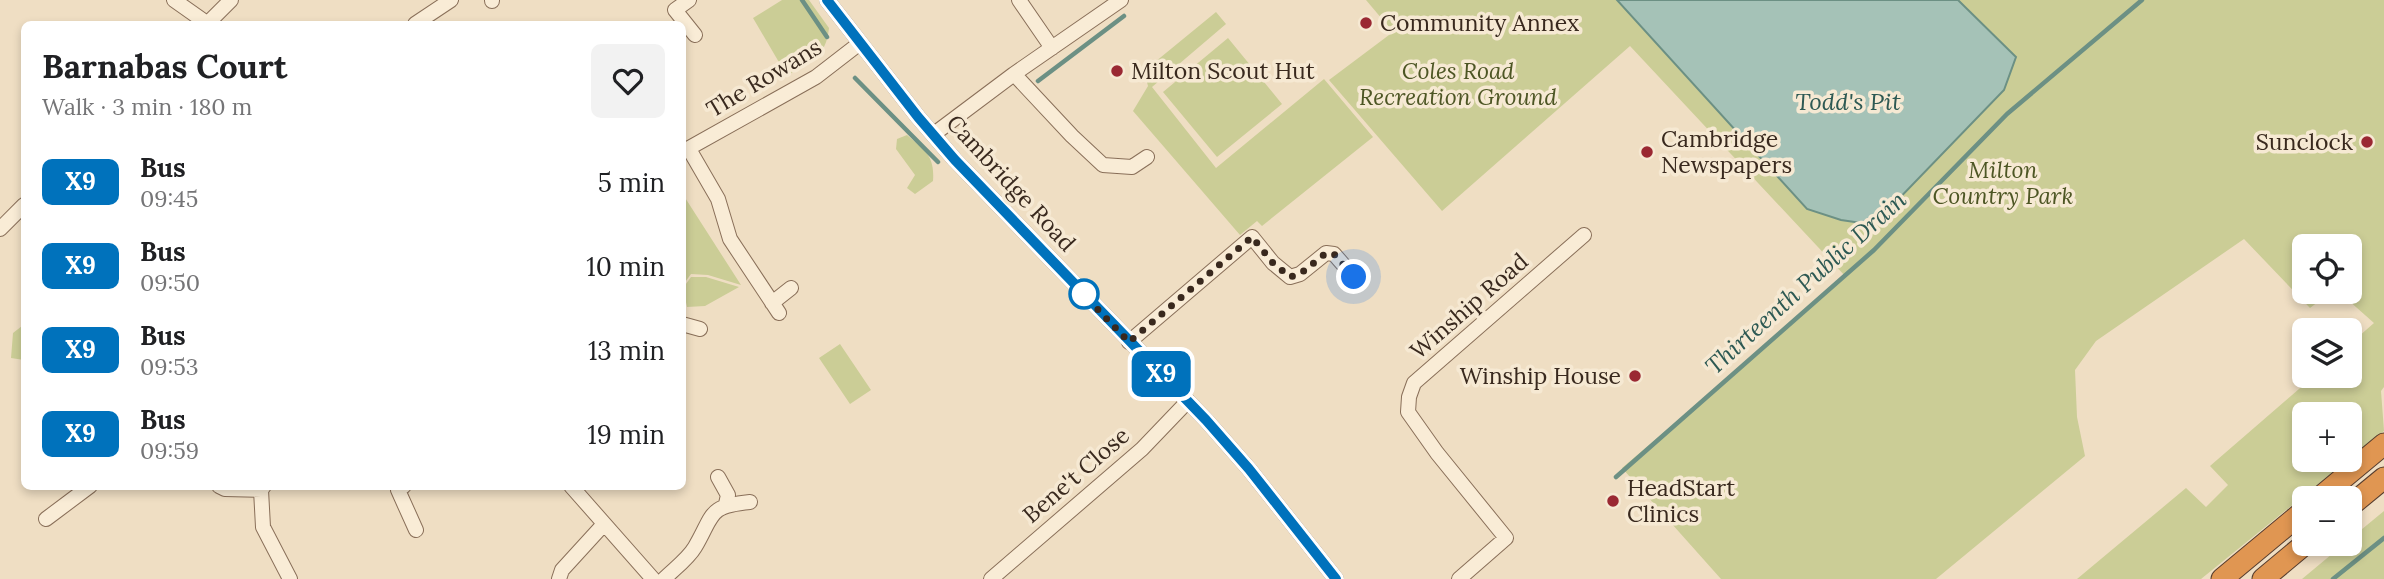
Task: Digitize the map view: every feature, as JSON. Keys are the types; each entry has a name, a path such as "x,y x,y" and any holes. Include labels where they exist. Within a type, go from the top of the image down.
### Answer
{"highway":[{"path":"2334,486 2384,444"},
{"path":"2362,496 2384,478"},
{"path":"2222,579 2292,521"},
{"path":"2263,579 2292,555"}],"street":[{"path":"174,0 203,21"},
{"path":"210,21 231,0"},
{"path":"420,21 451,0"},
{"path":"684,21 675,10 689,0"},
{"name":"Cambridge Road","path":"827,0 955,160 1188,401 1249,469 1336,579"},
{"path":"1019,0 1052,48"},
{"path":"934,134 1014,74 1121,0"},
{"path":"686,24 695,35"},
{"name":"The Rowans","path":"791,288 775,308 730,239 718,199 686,150 816,77 860,43"},
{"path":"1014,74 1103,165 1132,167 1147,157"},
{"path":"0,229 21,208"},
{"name":"Winship Road","path":"1458,579 1506,538 1437,453 1408,412 1409,397 1415,383 1584,235"},
{"path":"1129,342 1252,237 1273,263 1290,277 1300,274 1326,253 1334,254 1354,277"},
{"path":"686,325 700,329"},
{"name":"Bene't Close","path":"991,579 1142,449 1188,401"},
{"path":"718,477 728,495 726,504"},
{"path":"46,519 85,490"},
{"path":"263,490 263,527 290,579"},
{"path":"398,490 416,530"},
{"path":"574,490 653,579"},
{"path":"664,579 694,550 704,527 714,513 726,504 750,502"},
{"path":"559,579 562,570 604,524"}],"green space":[{"path":"782,0 809,0 829,28 824,46 816,58 787,76 753,18"},
{"name":"Milton Country Park","path":"1366,0 2384,0 2384,387 2381,391 2384,431 2362,449 2362,402 2292,402 2292,472 2333,472 2316,486 2292,486 2292,505 2201,579 2077,579 2186,488 2206,507 2228,485 2210,466 2300,388 2362,388 2362,334 2374,323 2353,304 2362,304 2362,234 2292,234 2292,289 2244,239 2096,341 2075,370 2077,417 2085,456 1936,579 1721,579 1622,468 1846,277 1630,46 1442,211 1329,80 1393,32"},
{"path":"1216,12 1226,24 1152,87 1216,168 1324,79 1373,137 1262,226 1257,221 1240,235 1133,111 1148,86 1144,71"},
{"path":"1228,38 1282,104 1217,157 1163,92"},
{"path":"907,135 927,154 933,172 933,181 915,194 907,188 915,175 896,149 897,139"},
{"path":"686,199 741,285 708,275 691,274 686,281"},
{"path":"691,277 706,277 739,287 705,306 687,307 686,284"},
{"path":"21,327 21,360 11,358 13,333"},
{"path":"840,344 871,390 850,404 819,358"},
{"path":"2384,511 2384,579 2302,579 2330,556 2362,556 2362,529"}],"water":[{"name":"Todd's Pit","path":"1617,0 1958,0 2016,57 2004,90 1888,210 1868,224 1841,220 1807,209"}],"waterway":[{"path":"802,0 827,37"},
{"name":"Thirteenth Public Drain","path":"1616,477 1874,250 2007,114 2142,0"},
{"path":"1038,81 1124,16"},
{"path":"855,78 938,162"},
{"path":"2333,579 2384,538"}],"bus line":[{"name":"X9","path":"827,0 955,160 1206,420 1249,469 1336,579"}],"place":[{"name":"Community Annex","path":"1366,23"},
{"name":"Milton Scout Hut","path":"1117,71"},
{"name":"Sunclock","path":"2367,142"},
{"name":"Cambridge Newspapers","path":"1647,152"},
{"name":"Winship House","path":"1635,376"},
{"name":"HeadStart Clinics","path":"1613,501"}],"route":[{"path":"1084,294 1082,293 1129,342 1252,237 1273,263 1290,277 1300,274 1326,253 1334,254 1354,277"}],"park label":[{"name":"Coles Road Recreation Ground","path":"1458,84"}]}
